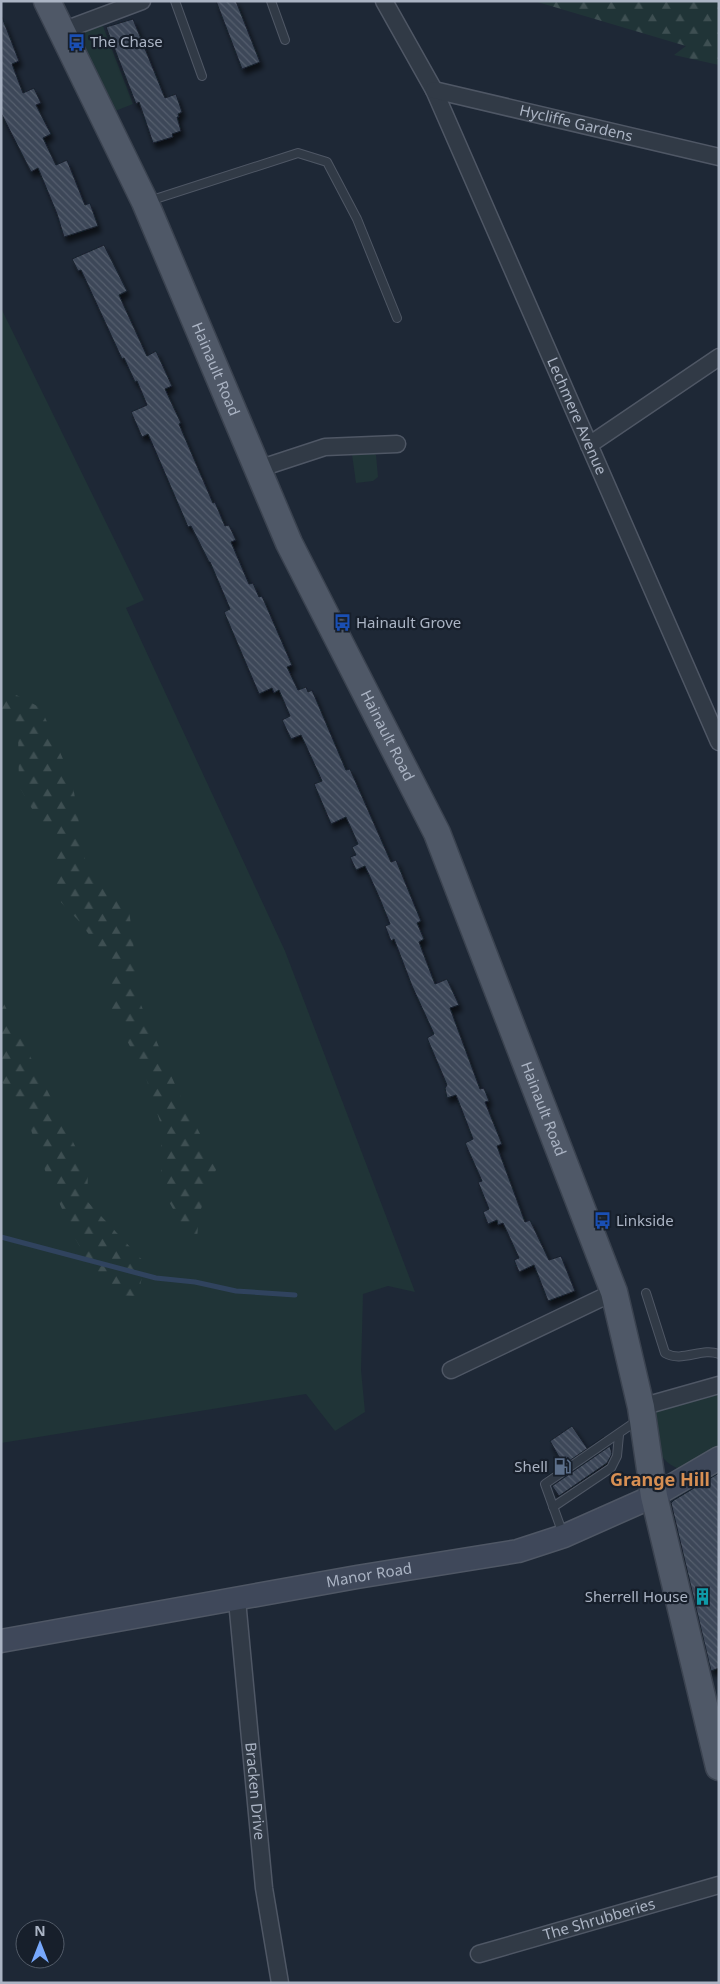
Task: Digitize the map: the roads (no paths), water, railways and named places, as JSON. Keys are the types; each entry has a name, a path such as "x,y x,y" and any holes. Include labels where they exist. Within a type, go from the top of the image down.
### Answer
{"main road":[{"name":"Hainault Road","path":"47,1 145,202 289,543 437,834 614,1292 642,1412 654,1496 719,1767"},
{"name":"Manor Road","path":"1,1641 357,1577 518,1551 564,1536 654,1496 719,1458"}],"street":[{"path":"62,31 142,1"},
{"path":"384,1 434,90"},
{"name":"Hycliffe Gardens","path":"434,90 719,157"},
{"name":"Lechmere Avenue","path":"434,90 719,742"},
{"path":"589,445 719,357"},
{"path":"258,469 325,447 396,444"},
{"path":"451,1370 614,1292"},
{"path":"642,1412 719,1385"},
{"name":"Bracken Drive","path":"237,1600 264,1888 280,1983"},
{"name":"The Shrubberies","path":"479,1954 719,1885"}],"lane":[{"path":"175,1 202,76"},
{"path":"271,1 285,40"},
{"path":"145,202 298,153 326,162 357,219 397,318"},
{"path":"646,1293 664,1353 676,1356 706,1352 719,1354"},
{"path":"564,1536 545,1484 619,1435 642,1412"},
{"path":"553,1507 611,1468 617,1456 619,1435"}],"waterway":[{"path":"1,1237 156,1278 195,1282 236,1291 295,1295"}],"place":[{"name":"The Chase","path":"76,42"},
{"name":"Hainault Grove","path":"342,623"},
{"name":"Linkside","path":"602,1221"},
{"name":"Shell","path":"562,1467"},
{"name":"Sherrell House","path":"702,1597"}],"district":[{"name":"Grange Hill","path":"660,1480"}]}
